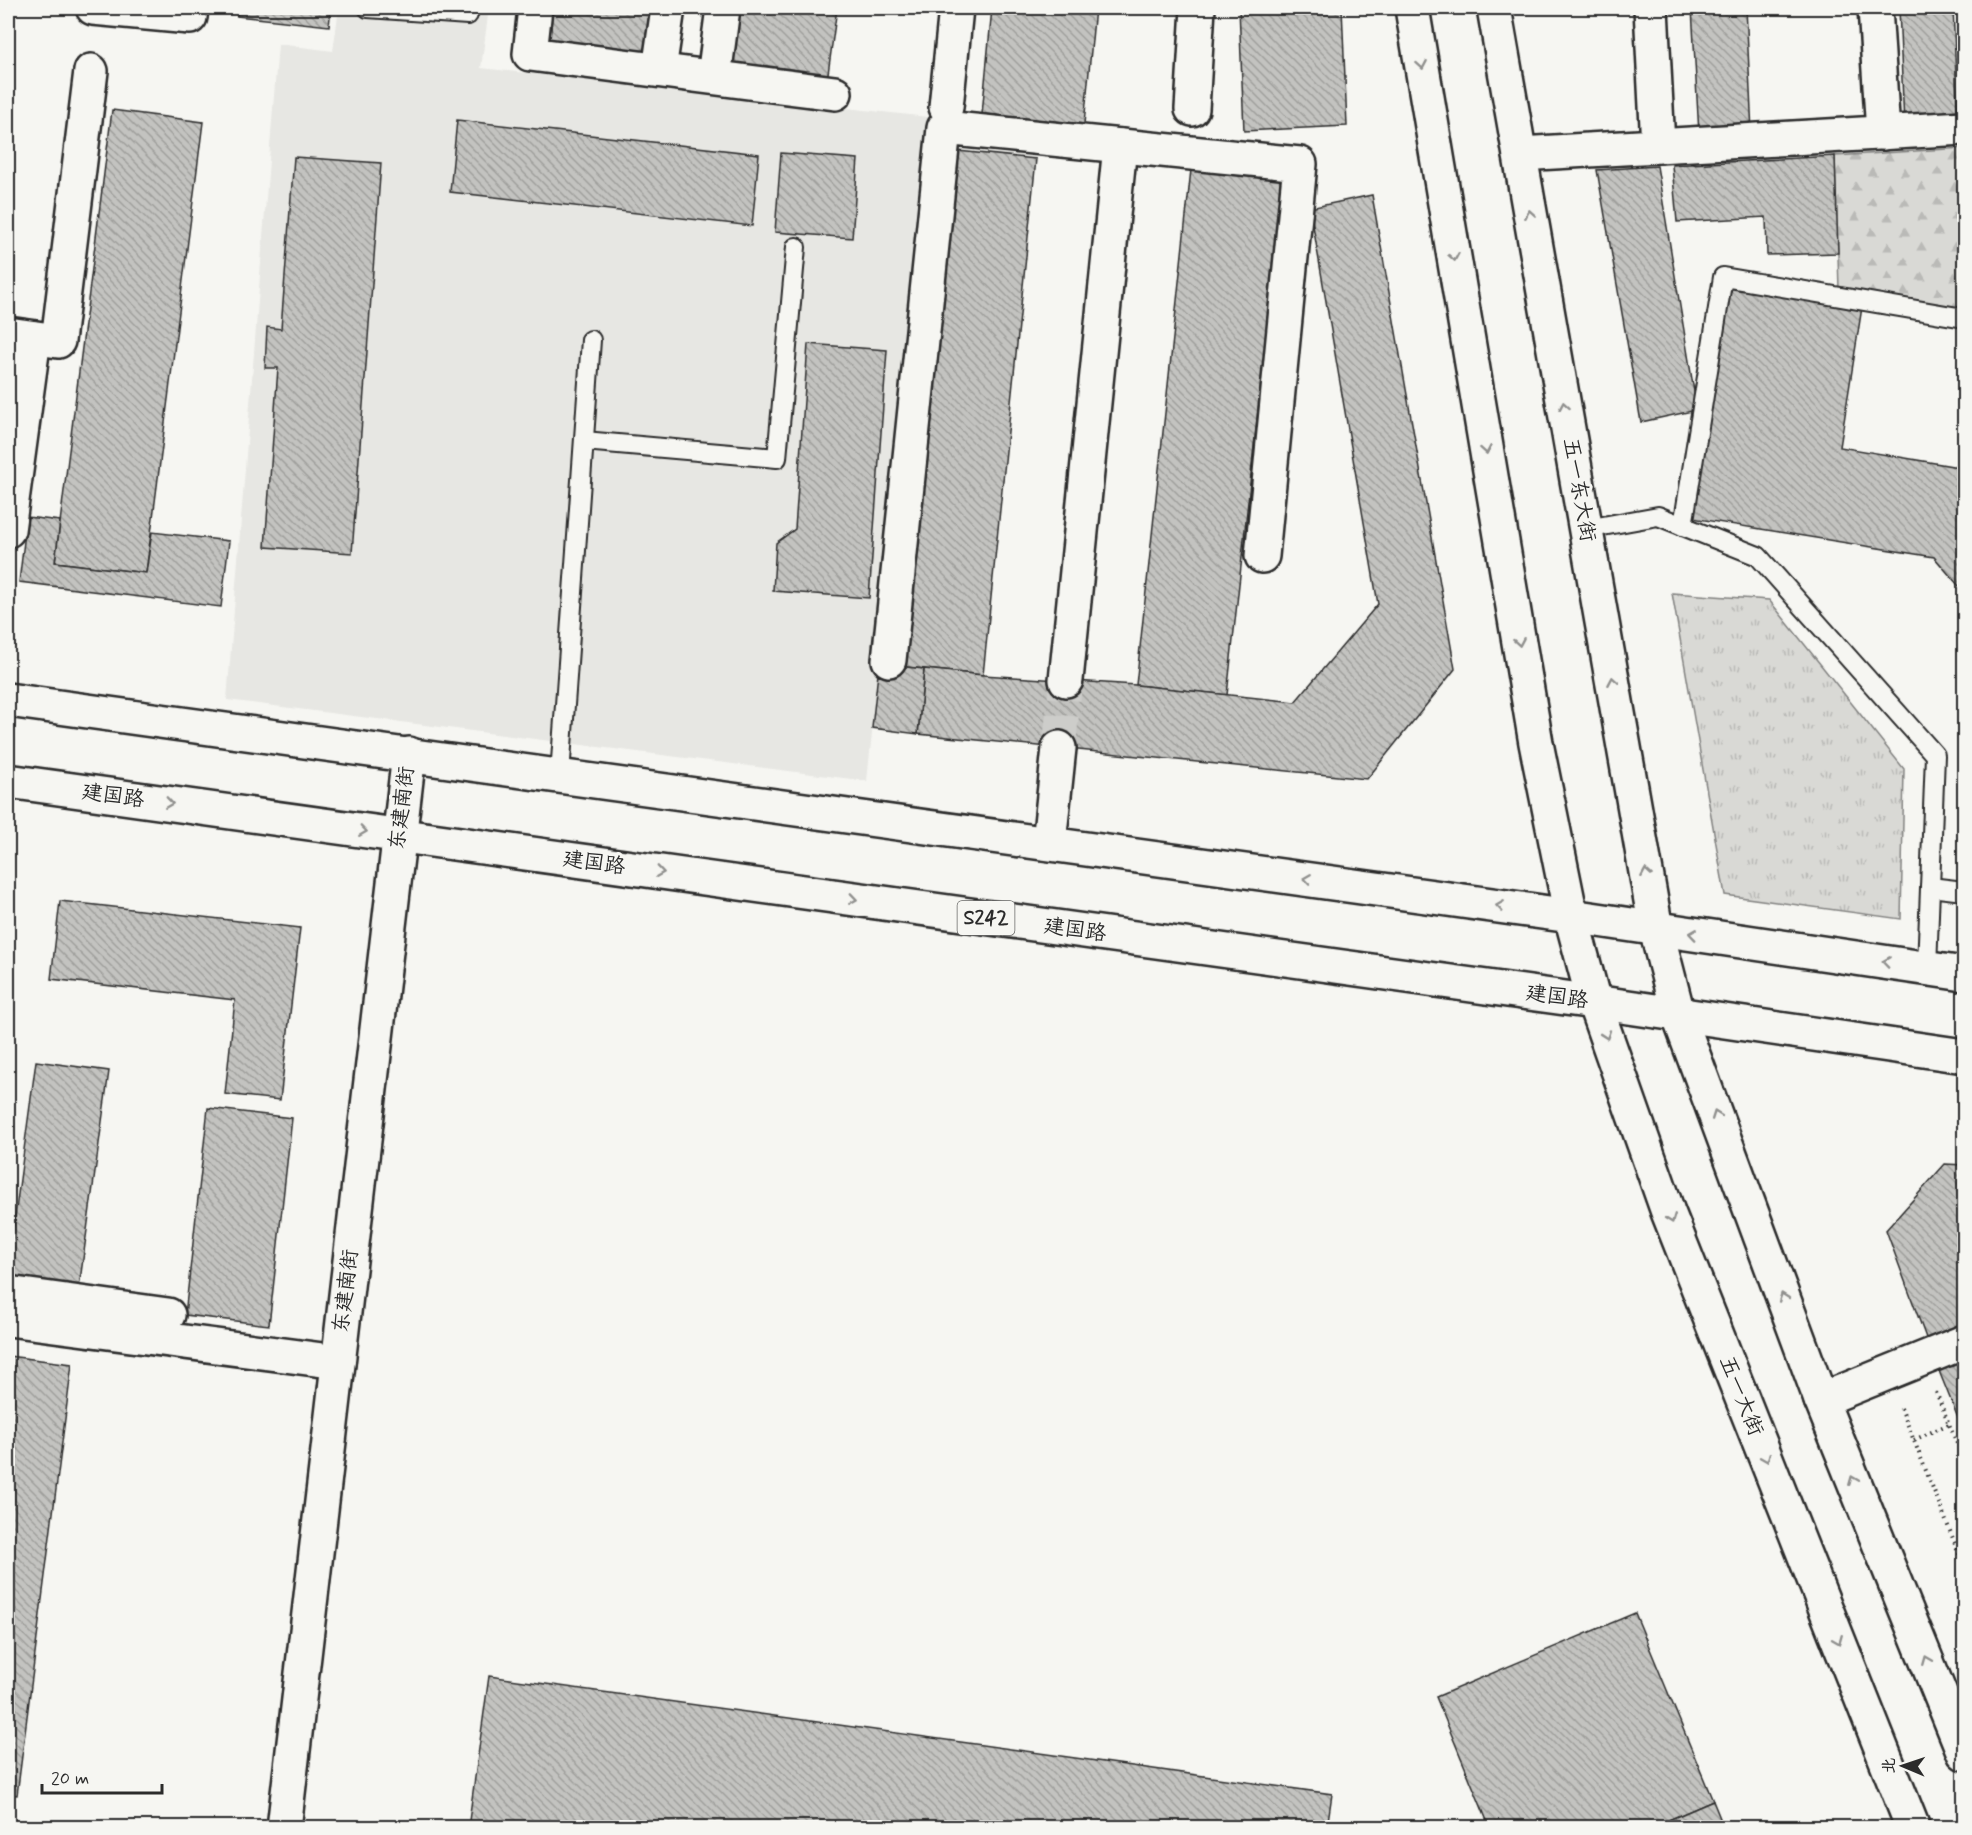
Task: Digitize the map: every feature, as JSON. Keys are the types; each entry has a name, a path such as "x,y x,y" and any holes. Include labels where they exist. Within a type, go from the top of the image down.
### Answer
{"main road":[{"path":"93,8 190,17 191,8"},
{"path":"536,8 530,54 835,93"},
{"path":"659,70 668,8"},
{"path":"714,77 723,8"},
{"path":"946,107 956,8"},
{"path":"1192,109 1198,8"},
{"path":"1412,8 1536,742 1572,916"},
{"name":"五一东大街","path":"1494,8 1656,929 1678,1014"},
{"path":"1651,8 1658,146"},
{"path":"1875,8 1883,133"},
{"path":"8,530 21,336 58,341 91,71"},
{"path":"890,660 944,128 1300,165 1262,556"},
{"path":"1520,154 1965,128"},
{"path":"1066,680 1120,146"},
{"path":"8,700 1572,916 1965,974"},
{"path":"1049,843 1059,748"},
{"name":"东建南街","path":"284,1827 409,754"},
{"name":"建国路","path":"8,781 1594,1002 1965,1056"},
{"name":"五一大街","path":"1572,916 1594,1002 1668,1212 1913,1827"},
{"path":"1678,1014 1821,1400 1955,1704 1965,1753"},
{"path":"8,1293 168,1315"},
{"path":"8,1319 338,1362"},
{"path":"1821,1400 1965,1342"}],"lane":[{"path":"368,8 468,15 469,8"},
{"path":"584,441 777,458 796,247"},
{"path":"1683,526 1724,277 1965,318"},
{"path":"560,775 591,340"},
{"path":"1586,529 1658,516 1758,556 1935,756 1927,968"},
{"path":"1930,887 1965,891"}],"path":[{"path":"1887,1374 1965,1566"},
{"path":"1933,1385 1965,1461"},
{"path":"1914,1440 1949,1424"}],"shaded area":[{"path":"339,8 489,8 481,68 937,118 867,781 227,700 278,44 333,51"}],"green space":[{"path":"1964,148 1964,310 1839,289 1835,156"},
{"path":"1672,593 1769,600 1904,769 1901,919 1725,895"}],"building":[{"path":"238,8 331,8 329,26 237,16"},
{"path":"553,8 651,8 645,56 549,43"},
{"path":"739,8 837,8 827,81 731,68"},
{"path":"992,8 1095,8 1084,124 982,114"},
{"path":"1239,8 1342,8 1347,126 1244,131"},
{"path":"1692,8 1746,8 1752,132 1699,134"},
{"path":"1899,8 1953,8 1958,123 1904,125"},
{"path":"112,110 203,122 146,573 55,562"},
{"path":"457,120 759,154 752,226 450,192"},
{"path":"948,150 1036,159 983,675 896,666"},
{"path":"781,153 858,159 852,238 775,232"},
{"path":"1835,156 1838,253 1767,255 1766,217 1677,222 1672,165"},
{"path":"294,157 381,163 352,553 265,547 278,368 265,368 267,327 281,329"},
{"path":"1192,160 1284,170 1227,695 1136,685"},
{"path":"1657,166 1697,410 1641,422 1597,170"},
{"path":"1372,195 1455,669 1367,779 918,734 924,669 1136,685 1295,702 1378,604 1310,208"},
{"path":"1728,286 1862,307 1840,447 1964,468 1964,592 1934,557 1692,518"},
{"path":"808,344 887,350 869,598 773,591 776,543 795,529"},
{"path":"27,517 60,521 55,562 146,573 152,532 229,541 221,607 19,582"},
{"path":"879,664 924,669 918,734 872,728"},
{"path":"60,901 300,928 280,1100 225,1094 235,1000 51,979"},
{"path":"36,1061 109,1071 78,1295 8,1285 8,1268"},
{"path":"208,1108 292,1118 269,1325 185,1315"},
{"path":"1945,1164 1964,1165 1964,1328 1929,1346 1886,1230"},
{"path":"1964,1355 1964,1433 1937,1366"},
{"path":"8,1356 72,1364 17,1795 8,1794"},
{"path":"1635,1613 1713,1801 1650,1828 1490,1828 1436,1697"},
{"path":"489,1676 1332,1794 1327,1828 468,1828"},
{"path":"1713,1801 1724,1828 1650,1828"}],"tunnel":[{"path":"1059,748 1066,680"}]}
